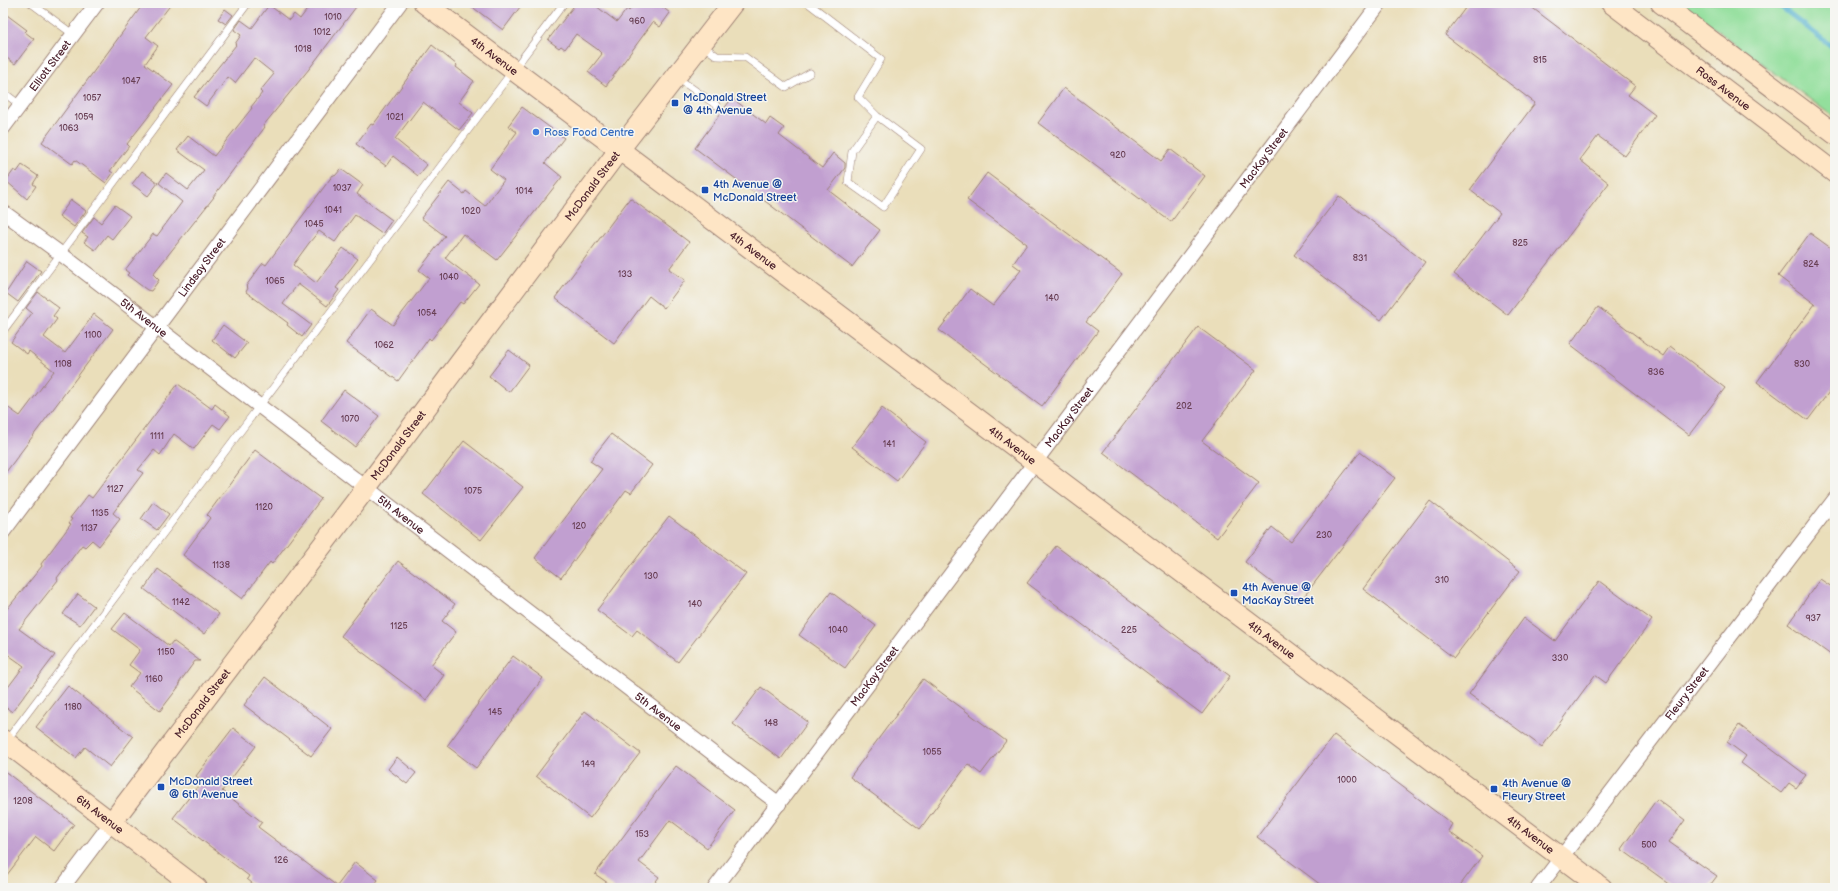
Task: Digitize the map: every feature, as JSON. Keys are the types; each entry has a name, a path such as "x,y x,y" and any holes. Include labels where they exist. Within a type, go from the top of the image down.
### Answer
{"street":[{"name":"Elliott Street","path":"3,128 97,3"},
{"name":"Lindsay Street","path":"3,532 400,3"},
{"name":"4th Avenue","path":"424,3 1602,888"},
{"name":"McDonald Street","path":"62,888 366,488 619,150 702,45 733,3"},
{"name":"MacKay Street","path":"715,888 1380,3"},
{"name":"Ross Avenue","path":"1611,3 1835,173"},
{"path":"1660,3 1835,134"},
{"name":"5th Avenue","path":"3,212 61,254 779,804"},
{"name":"Fleury Street","path":"1538,888 1560,857 1835,498"},
{"name":"6th Avenue","path":"4,742 112,822 197,888"}],"lane":[{"path":"31,3 74,35"},
{"path":"3,331 248,3"},
{"path":"4,742 260,407 564,3"},
{"path":"808,3 881,59 858,97 877,116 921,149 883,207 848,182 852,151 877,116"},
{"path":"702,45 717,56 745,57 786,87 810,73"},
{"path":"676,77 716,105"},
{"path":"3,92 20,105"}],"green space":[{"path":"1681,3 1835,3 1835,118"}],"building":[{"path":"144,3 172,3 146,37 158,46 145,64 173,85 127,144 129,146 110,171 113,173 106,183 75,160 72,164 42,142"},
{"path":"312,3 359,3 263,126 265,127 214,197 153,274 159,280 151,291 147,290 127,275 129,273 125,270 153,234 157,236 182,202 159,183 166,173 188,190 204,170 177,150 188,136 214,156 252,108 251,107 262,93 260,91 274,74 254,58 235,83 228,77 206,106 194,97 236,45 235,44 241,35 234,30 241,20 252,28 269,5 289,20 294,14 300,19"},
{"path":"467,3 523,3 503,30"},
{"path":"576,3 592,3 617,22 627,9 629,11 635,3 657,3 670,13 660,27 653,22 606,86 588,72 602,54 597,49 576,34 565,49 561,46 559,48 548,40"},
{"path":"1469,3 1526,3 1635,86 1628,95 1655,115 1625,156 1598,136 1580,160 1609,183 1508,315 1454,274 1500,213 1470,190 1535,103 1445,35"},
{"path":"225,9 233,15 226,24 218,19"},
{"path":"3,12 27,30 25,32 34,39 15,64 3,55"},
{"path":"432,45 474,81 459,102 473,113 459,130 423,102 395,139 427,165 418,176 393,156 386,166 356,144 371,124 373,125"},
{"path":"1064,88 1161,161 1170,149 1205,176 1171,222 1038,123"},
{"path":"732,98 766,124 770,118 784,128 779,135 822,168 833,153 845,163 845,168 828,190 880,230 852,267 695,148"},
{"path":"522,107 564,138 545,163 562,177 497,260 463,234 445,258 479,284 463,304 460,302 431,340 429,338 398,381 346,343 371,309 393,325 429,278 419,270 445,236 421,218 449,182 464,194 466,191 485,206 504,180 490,169 517,132 508,126"},
{"path":"22,165 38,176 33,184 36,186 27,199 6,181 14,170 17,172"},
{"path":"341,169 363,185 357,194 392,220 382,234 355,215 335,242 319,231 309,243 293,265 316,283 343,248 358,259 336,288 339,290 327,306 298,284 283,304 311,325 302,337 287,325 288,323 246,292 248,288 246,286 263,263 266,265 333,175 335,176"},
{"path":"142,171 158,183 148,196 132,184"},
{"path":"987,173 1122,274 1086,322 1098,331 1042,406 939,330 970,289 993,306 1021,270 1013,264 1027,244 967,200"},
{"path":"1339,196 1425,262 1381,320 1294,255"},
{"path":"630,198 689,242 669,269 685,280 664,308 649,296 614,343 555,298"},
{"path":"71,200 86,211 74,227 59,216"},
{"path":"115,205 130,216 112,239 107,235 95,250 84,242 88,237 82,233 94,217 101,223"},
{"path":"1810,233 1835,251 1835,384 1808,420 1757,382 1815,304 1778,276"},
{"path":"27,261 41,271 18,302 6,293"},
{"path":"38,292 59,308 53,316 57,319 44,337 65,353 94,314 113,329 3,476 3,404 20,416 54,371 29,351 27,354 11,342 32,313 26,308"},
{"path":"1598,307 1663,356 1670,346 1725,388 1689,435 1570,344"},
{"path":"223,325 247,343 235,358 212,340"},
{"path":"1198,327 1256,370 1202,441 1259,483 1217,538 1103,452"},
{"path":"509,350 529,365 509,392 489,376"},
{"path":"178,384 212,409 215,404 230,416 220,429 213,424 194,449 174,434 160,455 154,450 138,470 143,473 113,513 120,519 99,546 92,540 85,547 82,545 57,578 58,580 19,629 55,655 12,712 3,705 3,694 24,666 3,651 3,614 42,566 41,564 71,524 69,523 72,519 70,518 88,495 92,498"},
{"path":"344,390 379,416 355,447 321,421"},
{"path":"882,408 926,442 897,481 852,447"},
{"path":"611,434 652,465 631,493 626,490 561,578 535,558 602,469 590,461"},
{"path":"464,441 523,487 481,540 423,494"},
{"path":"255,450 321,499 272,564 270,562 242,599 183,555 210,518 207,515"},
{"path":"1360,452 1395,478 1299,603 1245,562 1272,527 1291,542"},
{"path":"1430,501 1520,571 1454,658 1363,589"},
{"path":"153,502 169,514 157,530 141,519"},
{"path":"669,516 746,574 678,662 637,630 632,636 597,610"},
{"path":"1056,546 1230,676 1202,714 1027,583"},
{"path":"398,561 455,604 442,621 456,632 431,665 444,675 426,700 341,636"},
{"path":"158,569 219,614 204,634 144,589"},
{"path":"1820,579 1835,589 1835,658 1788,624"},
{"path":"1599,581 1652,620 1606,683 1595,675 1542,747 1469,694 1524,618 1555,641"},
{"path":"831,592 876,626 845,668 799,635"},
{"path":"78,594 94,606 80,625 63,614"},
{"path":"125,613 169,646 173,641 200,661 195,661 179,683 180,685 160,711 129,687 140,673 129,665 140,650 112,629"},
{"path":"513,656 543,678 476,768 447,746"},
{"path":"265,677 332,729 311,756 244,705"},
{"path":"923,679 1006,741 981,774 968,764 920,829 850,777"},
{"path":"68,686 133,737 110,767 85,747 76,758 36,727"},
{"path":"761,687 808,722 781,759 733,724"},
{"path":"585,711 640,753 590,818 536,776"},
{"path":"1739,725 1806,775 1796,788 1789,783 1781,793 1741,763 1746,756 1727,742"},
{"path":"233,728 256,746 222,791 262,822 258,827 337,886 355,862 378,880 372,888 258,888 247,879 249,876 173,818 202,781 196,776"},
{"path":"1334,735 1452,824 1448,831 1482,856 1458,888 1325,888 1257,837"},
{"path":"397,757 416,773 407,784 388,769"},
{"path":"676,766 735,810 707,848 670,820 639,862 659,877 651,888 615,888 595,874"},
{"path":"3,770 74,824 54,851 36,837 3,880"},
{"path":"1657,799 1685,820 1669,842 1717,876 1708,888 1675,888 1621,849"}],"waterway":[{"path":"1776,3 1835,49"}],"place":[{"name":"McDonald Street @ 4th Avenue","path":"675,103"},
{"name":"Ross Food Centre","path":"536,132"},
{"name":"4th Avenue @ McDonald Street","path":"705,190"},
{"name":"4th Avenue @ MacKay Street","path":"1234,593"},
{"name":"McDonald Street @ 6th Avenue","path":"161,787"},
{"name":"4th Avenue @ Fleury Street","path":"1494,789"}]}
